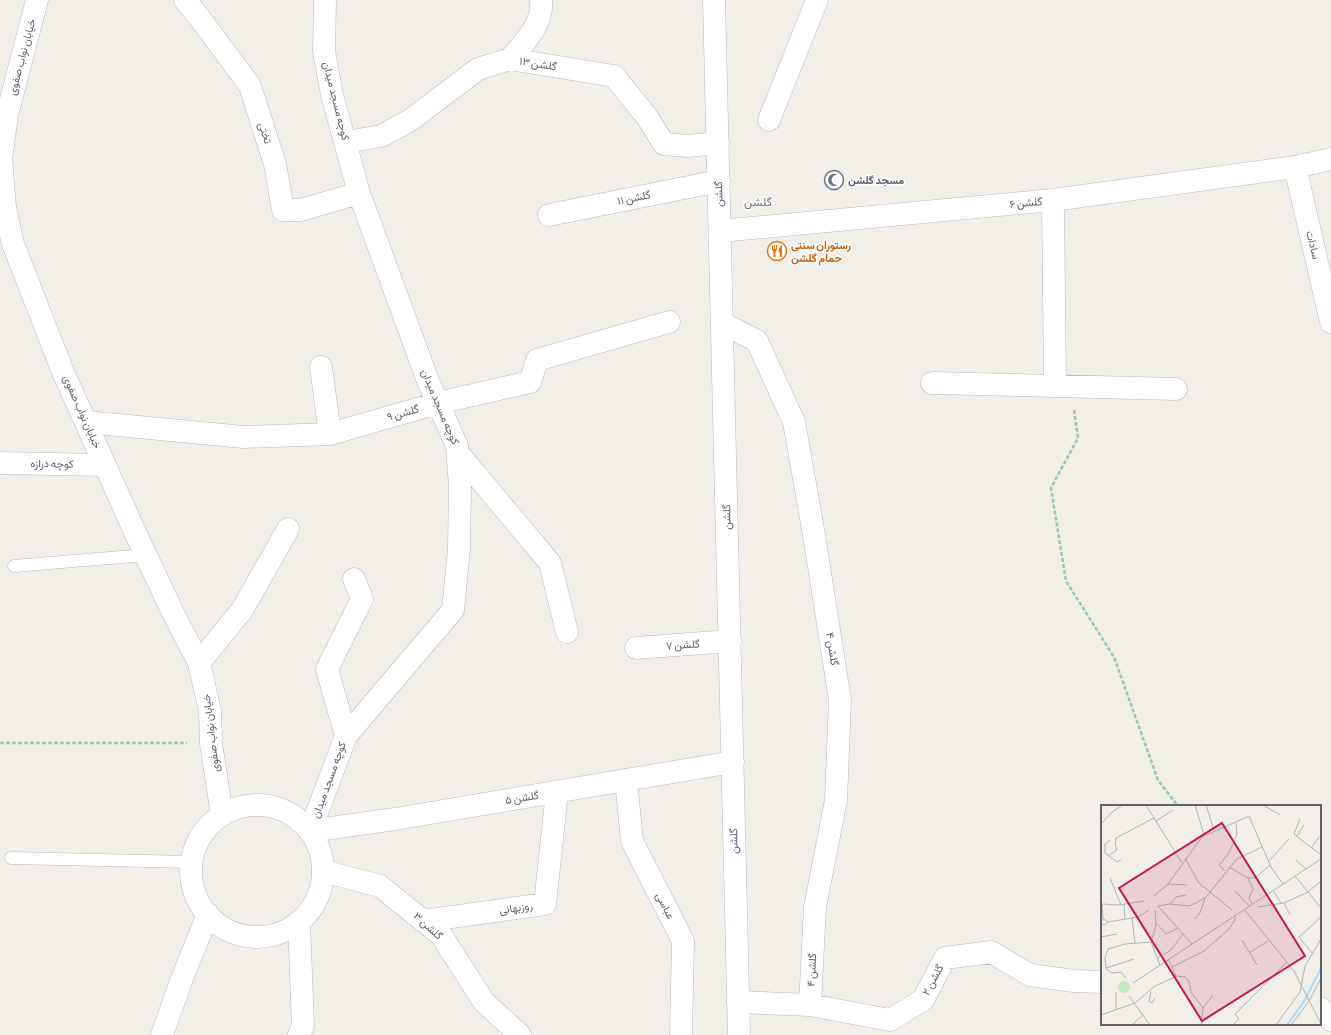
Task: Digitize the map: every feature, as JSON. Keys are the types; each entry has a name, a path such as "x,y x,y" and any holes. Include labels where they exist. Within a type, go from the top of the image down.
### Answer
{"street":[{"name":"خیابان نواب صفوی","path":"37,0 6,90 7,115 1,159 1,184 13,244 63,372 174,615 199,663 210,711 211,743 222,815"},
{"name":"تختی","path":"185,0 250,86 275,164 283,210 301,210 359,192"},
{"name":"کوچه مسجد میدان","path":"310,831 346,736 453,610 460,549 460,486 457,446 428,381 359,192 332,95 324,51 325,0"},
{"path":"510,59 525,42 536,26 542,5 541,0"},
{"name":"گلشن","path":"714,0 739,1035"},
{"path":"770,120 817,0"},
{"name":"گلشن ۱۳","path":"346,142 381,136 409,121 478,69 510,59 614,76 647,117 664,144 688,146 718,143"},
{"name":"گلشن ۶","path":"720,231 1053,200 1295,167 1331,159"},
{"name":"سادات","path":"1295,167 1331,322"},
{"name":"گلشن ۱۱","path":"549,215 718,181"},
{"path":"1053,200 1063,386"},
{"name":"گلشن ۹","path":"86,422 244,437 330,434 438,403 530,382 537,360 669,322"},
{"name":"گلشن ۴","path":"722,323 757,341 794,422 814,535 840,700 836,800 815,907 810,1005"},
{"path":"321,367 330,434"},
{"path":"932,383 1176,389"},
{"path":"458,453 550,562 567,632"},
{"name":"کوچه درازه","path":"0,463 105,465"},
{"path":"199,663 242,610 288,529"},
{"path":"346,736 327,669 362,599 354,579"},
{"name":"گلشن ۷","path":"636,648 730,641"},
{"name":"گلشن ۵","path":"310,831 395,819 732,762"},
{"name":"عباسی","path":"626,780 632,841 683,941 681,1035"},
{"name":"روزبهانی","path":"423,921 545,904 557,792"},
{"path":"248,805 276,807 301,821 310,831 318,844 322,857 322,886 317,899 299,922 277,934 252,936 228,930 217,923 208,914 200,903 194,890 192,862 196,848 202,836 211,824 222,815 234,809 248,805"},
{"name":"گلشن ۳","path":"323,871 380,886 441,935 484,1002 520,1035"},
{"path":"162,1035 181,981 208,914"},
{"path":"299,922 303,1026 299,1035"},
{"name":"گلشن ۲","path":"738,1002 810,1005 890,1020 898,1024 923,1000 945,958 991,952 1030,975 1074,981 1101,982"},
{"path":"1321,1009 1331,1020"}],"lane":[{"path":"14,566 146,555"},
{"path":"10,858 192,862"}],"path":[{"path":"1063,386 1078,438 1051,488 1066,581 1114,657 1158,780 1177,805"},
{"path":"0,743 211,743"}],"place":[{"name":"مسجد گلشن","path":"834,180"},
{"name":"رستوران سنتی حمام گلشن","path":"777,251"}],"district":[{"name":"گلشن","path":"758,202"}]}
